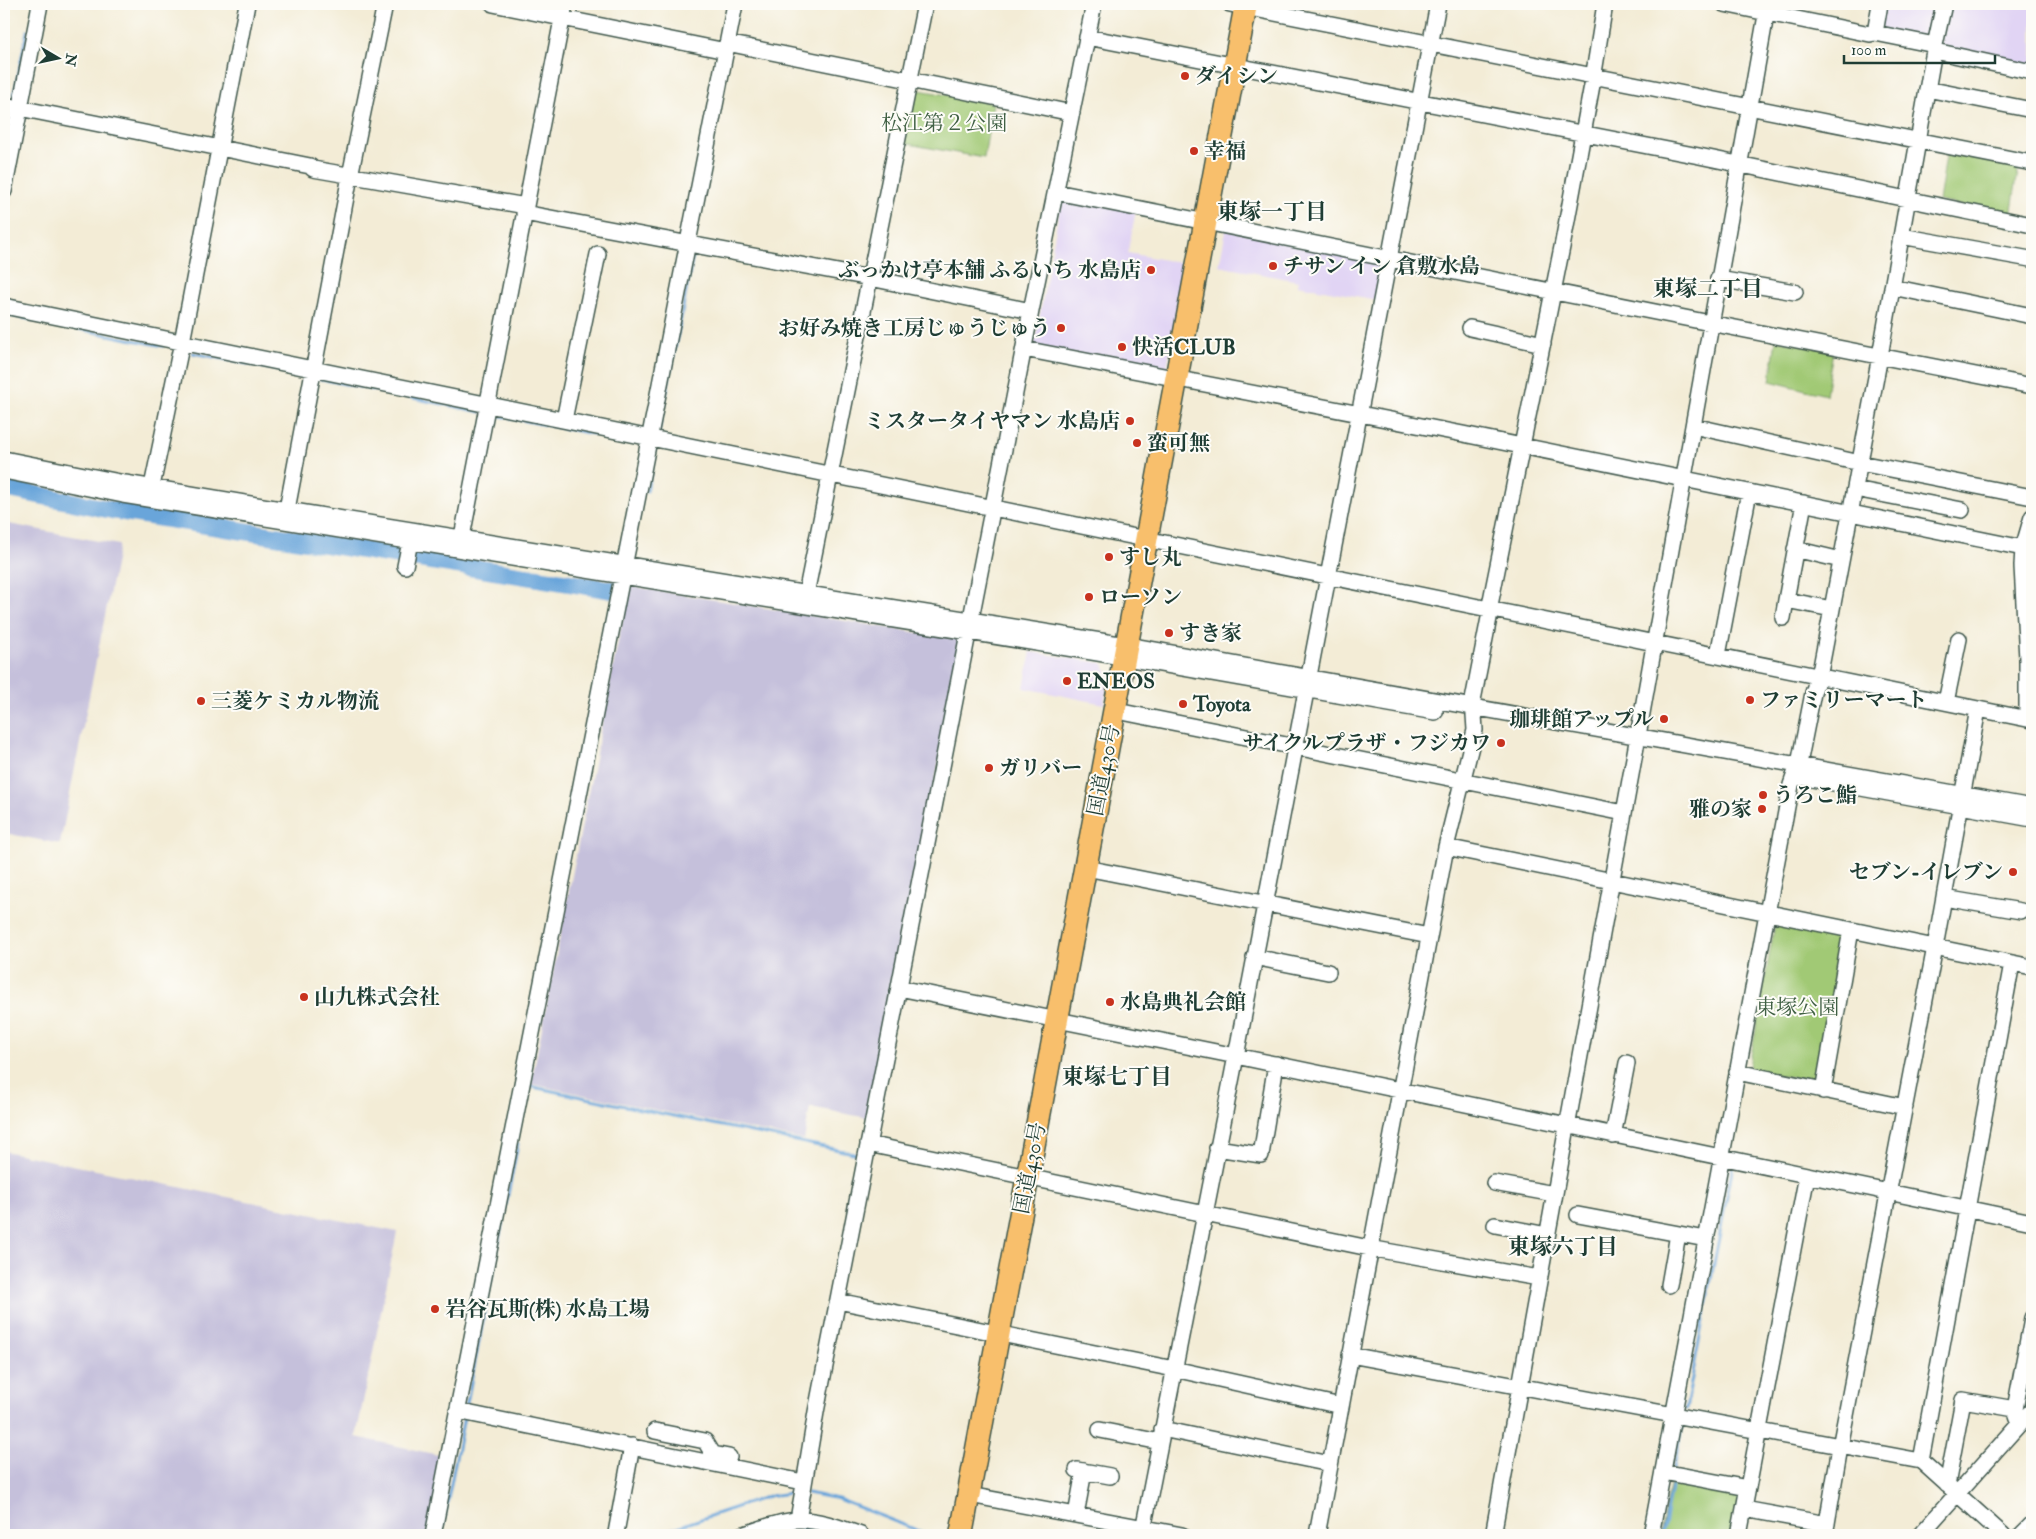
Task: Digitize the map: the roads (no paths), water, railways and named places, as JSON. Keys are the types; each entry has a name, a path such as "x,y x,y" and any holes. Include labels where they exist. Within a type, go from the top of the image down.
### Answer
{"highway":[{"name":"国道430号","path":"961,1535 1004,1335 1034,1178 1212,223 1240,67 1247,5"},
{"name":"国道430号","path":"1063,1020 1096,870 1127,713 1131,652"},
{"name":"国道430号","path":"973,1535 1004,1335"}],"street":[{"path":"4,191 40,4"},
{"path":"150,494 182,342 247,4"},
{"path":"286,516 354,177 385,4"},
{"path":"493,4 564,11 726,47 910,80 1072,113"},
{"path":"434,1535 463,1412 624,570 652,441 735,4"},
{"path":"805,599 925,4"},
{"path":"798,1520 802,1485 842,1302 903,989 970,626 1028,350 1031,311 1059,192 1072,113 1090,38 1094,4"},
{"path":"1142,1532 1236,1056 1438,4"},
{"path":"1316,1535 1446,847 1475,730 1473,700 1502,542 1543,344 1605,4"},
{"path":"1724,4 1767,8 2032,72"},
{"path":"1875,33 1880,4"},
{"path":"1651,1535 1791,785 1817,680 1860,463 1944,4"},
{"path":"1247,5 1430,44 2032,163"},
{"path":"1493,1535 1637,743 1767,8"},
{"path":"460,544 564,11"},
{"path":"1090,38 1583,133 2032,225"},
{"path":"1927,89 2032,110"},
{"path":"4,104 218,147 354,177 525,209 689,244 1031,311"},
{"path":"1059,192 1710,324 2032,386"},
{"path":"1901,236 2030,258"},
{"path":"564,420 598,254"},
{"path":"1718,279 1795,292"},
{"path":"1892,287 2032,316"},
{"path":"4,306 182,342 315,374 485,410 564,420 830,479 1152,539 1326,580 1653,646 1718,655 1817,680 1946,702 1977,713 2030,719 2027,659 2027,542 2032,517"},
{"path":"1470,328 1543,344"},
{"path":"1028,350 1850,512 2027,542"},
{"path":"1693,426 1860,463 2032,497"},
{"path":"4,459 150,494"},
{"path":"4,471 286,516 410,541 460,544 1131,652 1961,800 2032,807"},
{"path":"1855,489 1962,510"},
{"path":"1718,655 1749,492"},
{"path":"1783,618 1804,503"},
{"path":"406,566 410,541"},
{"path":"1795,549 1841,560"},
{"path":"1786,600 1832,609"},
{"path":"1946,702 1959,639"},
{"path":"1127,713 1624,813"},
{"path":"1744,1509 1826,1530 1977,713"},
{"path":"1961,800 2032,819"},
{"path":"1446,847 2032,967"},
{"path":"1096,870 1429,936"},
{"path":"1944,898 2021,911"},
{"path":"1823,1091 1851,930"},
{"path":"1254,957 1328,972"},
{"path":"1921,1461 2012,963"},
{"path":"903,989 1063,1020 2032,1222"},
{"path":"1613,1136 1627,1063"},
{"path":"1217,1148 1261,1155 1276,1064"},
{"path":"1737,1072 1905,1107"},
{"path":"872,1145 1369,1248 1539,1278"},
{"path":"1739,1535 1807,1175"},
{"path":"1494,1183 1554,1194"},
{"path":"1578,1215 1706,1240"},
{"path":"1495,1225 1547,1235"},
{"path":"1669,1284 1678,1234"},
{"path":"842,1302 1174,1369 1341,1406"},
{"path":"2020,1424 2016,1409 2032,1318"},
{"path":"1350,1355 1921,1461 2003,1535"},
{"path":"1953,1489 1963,1400 2016,1409"},
{"path":"1920,1535 1953,1489 2032,1410"},
{"path":"463,1412 632,1446 802,1485"},
{"path":"1100,1430 1161,1436 1330,1464"},
{"path":"654,1431 705,1441 713,1454 802,1485"},
{"path":"616,1532 632,1446"},
{"path":"1076,1515 1081,1470 1110,1476"},
{"path":"1663,1472 1748,1488"},
{"path":"980,1497 1076,1515 1142,1532 1182,1535"},
{"path":"741,1535 798,1520 830,1531 860,1535"},
{"path":"2021,1535 2032,1524"}],"water":[{"path":"798,1526 816,1527 844,1535 775,1535 797,1530"}],"waterway":[{"path":"13,101 27,31"},
{"path":"658,435 694,251"},
{"path":"4,314 163,346"},
{"path":"193,353 307,376"},
{"path":"316,378 481,412"},
{"path":"490,414 614,438"},
{"path":"647,491 656,443"},
{"path":"4,488 112,510 613,590"},
{"path":"286,538 287,532"},
{"path":"528,1086 858,1154"},
{"path":"466,1408 518,1144"},
{"path":"1686,1409 1733,1165"},
{"path":"441,1535 464,1417"},
{"path":"1674,1468 1682,1426"},
{"path":"1662,1535 1672,1482"},
{"path":"654,1535 769,1496 798,1492"},
{"path":"807,1493 838,1499 929,1535"},
{"path":"2026,1520 2032,1513"}],"place":[{"name":"ダイシン","path":"1185,76"},
{"name":"幸福","path":"1194,151"},
{"name":"チサン イン 倉敷水島","path":"1273,266"},
{"name":"ぶっかけ亭本舗 ふるいち 水島店","path":"1151,270"},
{"name":"お好み焼き工房じゅうじゅう","path":"1061,328"},
{"name":"快活CLUB","path":"1122,347"},
{"name":"ミスタータイヤマン 水島店","path":"1130,421"},
{"name":"蛮可無","path":"1137,443"},
{"name":"すし丸","path":"1109,557"},
{"name":"ローソン","path":"1089,597"},
{"name":"すき家","path":"1169,633"},
{"name":"ENEOS","path":"1067,681"},
{"name":"ファミリーマート","path":"1750,700"},
{"name":"三菱ケミカル物流","path":"201,701"},
{"name":"Toyota","path":"1183,704"},
{"name":"珈琲館アップル","path":"1664,719"},
{"name":"サイクルプラザ・フジカワ","path":"1501,743"},
{"name":"ガリバー","path":"989,768"},
{"name":"うろこ鮨","path":"1763,795"},
{"name":"雅の家","path":"1762,809"},
{"name":"セブン-イレブン","path":"2013,872"},
{"name":"山九株式会社","path":"304,997"},
{"name":"水島典礼会館","path":"1110,1002"},
{"name":"岩谷瓦斯(株) 水島工場","path":"435,1309"}],"district":[{"name":"東塚一丁目","path":"1272,212"},
{"name":"東塚二丁目","path":"1708,289"},
{"name":"東塚七丁目","path":"1117,1077"},
{"name":"東塚六丁目","path":"1563,1247"}],"park label":[{"name":"松江第２公園","path":"944,123"},
{"name":"東塚公園","path":"1797,1007"}]}
